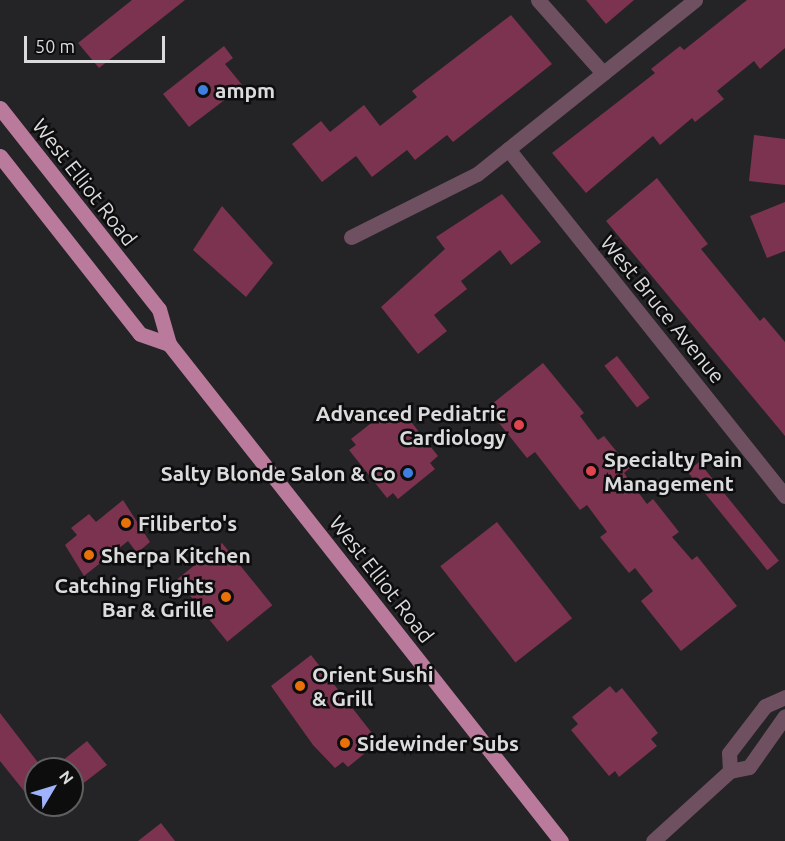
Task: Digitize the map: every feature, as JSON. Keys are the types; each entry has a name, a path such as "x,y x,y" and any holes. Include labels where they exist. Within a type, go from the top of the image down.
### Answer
{"main road":[{"name":"West Elliot Road","path":"0,108 159,309 169,344 561,841"},
{"path":"0,156 140,334 169,344"}],"street":[{"path":"538,0 603,73"},
{"path":"351,237 477,174 695,0"},
{"name":"West Bruce Avenue","path":"508,149 785,496"},
{"path":"730,771 729,753 765,706 785,697"},
{"path":"653,841 730,771 749,766 785,716"},
{"path":"756,717 776,730"}],"building":[{"path":"132,0 185,0 99,68 78,43"},
{"path":"586,0 634,0 606,24"},
{"path":"747,0 785,0 785,48 760,69 754,61 717,91 724,99 695,122 692,118 660,145 653,136 586,193 552,153 655,73 651,69 680,46 684,50"},
{"path":"511,15 552,64 453,142 447,135 415,160 407,150 372,177 356,156 322,182 292,144 321,121 330,132 364,105 380,126 417,97 412,91"},
{"name":"ampm","path":"224,46 233,58 225,64 243,86 189,127 163,94"},
{"path":"754,135 785,139 785,185 749,181"},
{"path":"657,178 708,244 701,249 760,321 764,317 785,342 785,436 606,221"},
{"path":"502,194 541,242 511,265 500,250 461,281 467,289 434,315 447,331 418,354 381,307 445,249 436,237"},
{"path":"785,202 785,251 767,258 750,216"},
{"path":"222,206 273,263 246,297 193,250"},
{"path":"617,356 650,398 637,408 604,366"},
{"path":"543,363 584,413 580,416 598,440 604,436 630,468 624,473 647,504 653,499 679,532 672,537 692,560 697,556 737,606 681,651 641,601 653,591 635,568 629,573 600,537 607,532 587,505 580,510 535,452 527,458 487,408"},
{"path":"389,409 393,415 401,409 438,456 430,463 435,469 398,499 393,493 387,498 349,450 356,445 351,439"},
{"path":"699,462 779,561 767,570 687,471"},
{"path":"123,500 150,542 137,553 128,541 84,576 65,545 77,535 71,528 89,514 96,522"},
{"path":"497,522 572,618 515,662 440,566"},
{"name":"Catching Flights Bar & Grille","path":"222,543 272,605 227,642 177,580"},
{"path":"311,655 375,737 365,745 369,750 348,767 343,762 335,768 313,745 271,686"},
{"path":"610,686 616,693 622,688 658,733 651,739 657,746 619,777 615,771 609,776 571,730 578,724 572,717"},
{"path":"0,713 34,757 24,757 24,791 0,761"},
{"path":"87,741 107,765 84,783 84,757 67,757"},
{"path":"161,823 175,841 138,841"}],"place":[{"name":"ampm","path":"203,90"},
{"name":"Advanced Pediatric Cardiology","path":"519,425"},
{"name":"Specialty Pain Management","path":"591,471"},
{"name":"Salty Blonde Salon & Co","path":"408,473"},
{"name":"Filiberto's","path":"126,523"},
{"name":"Sherpa Kitchen","path":"89,555"},
{"name":"Catching Flights Bar & Grille","path":"226,597"},
{"name":"Orient Sushi & Grill","path":"300,686"},
{"name":"Sidewinder Subs","path":"345,743"}]}
